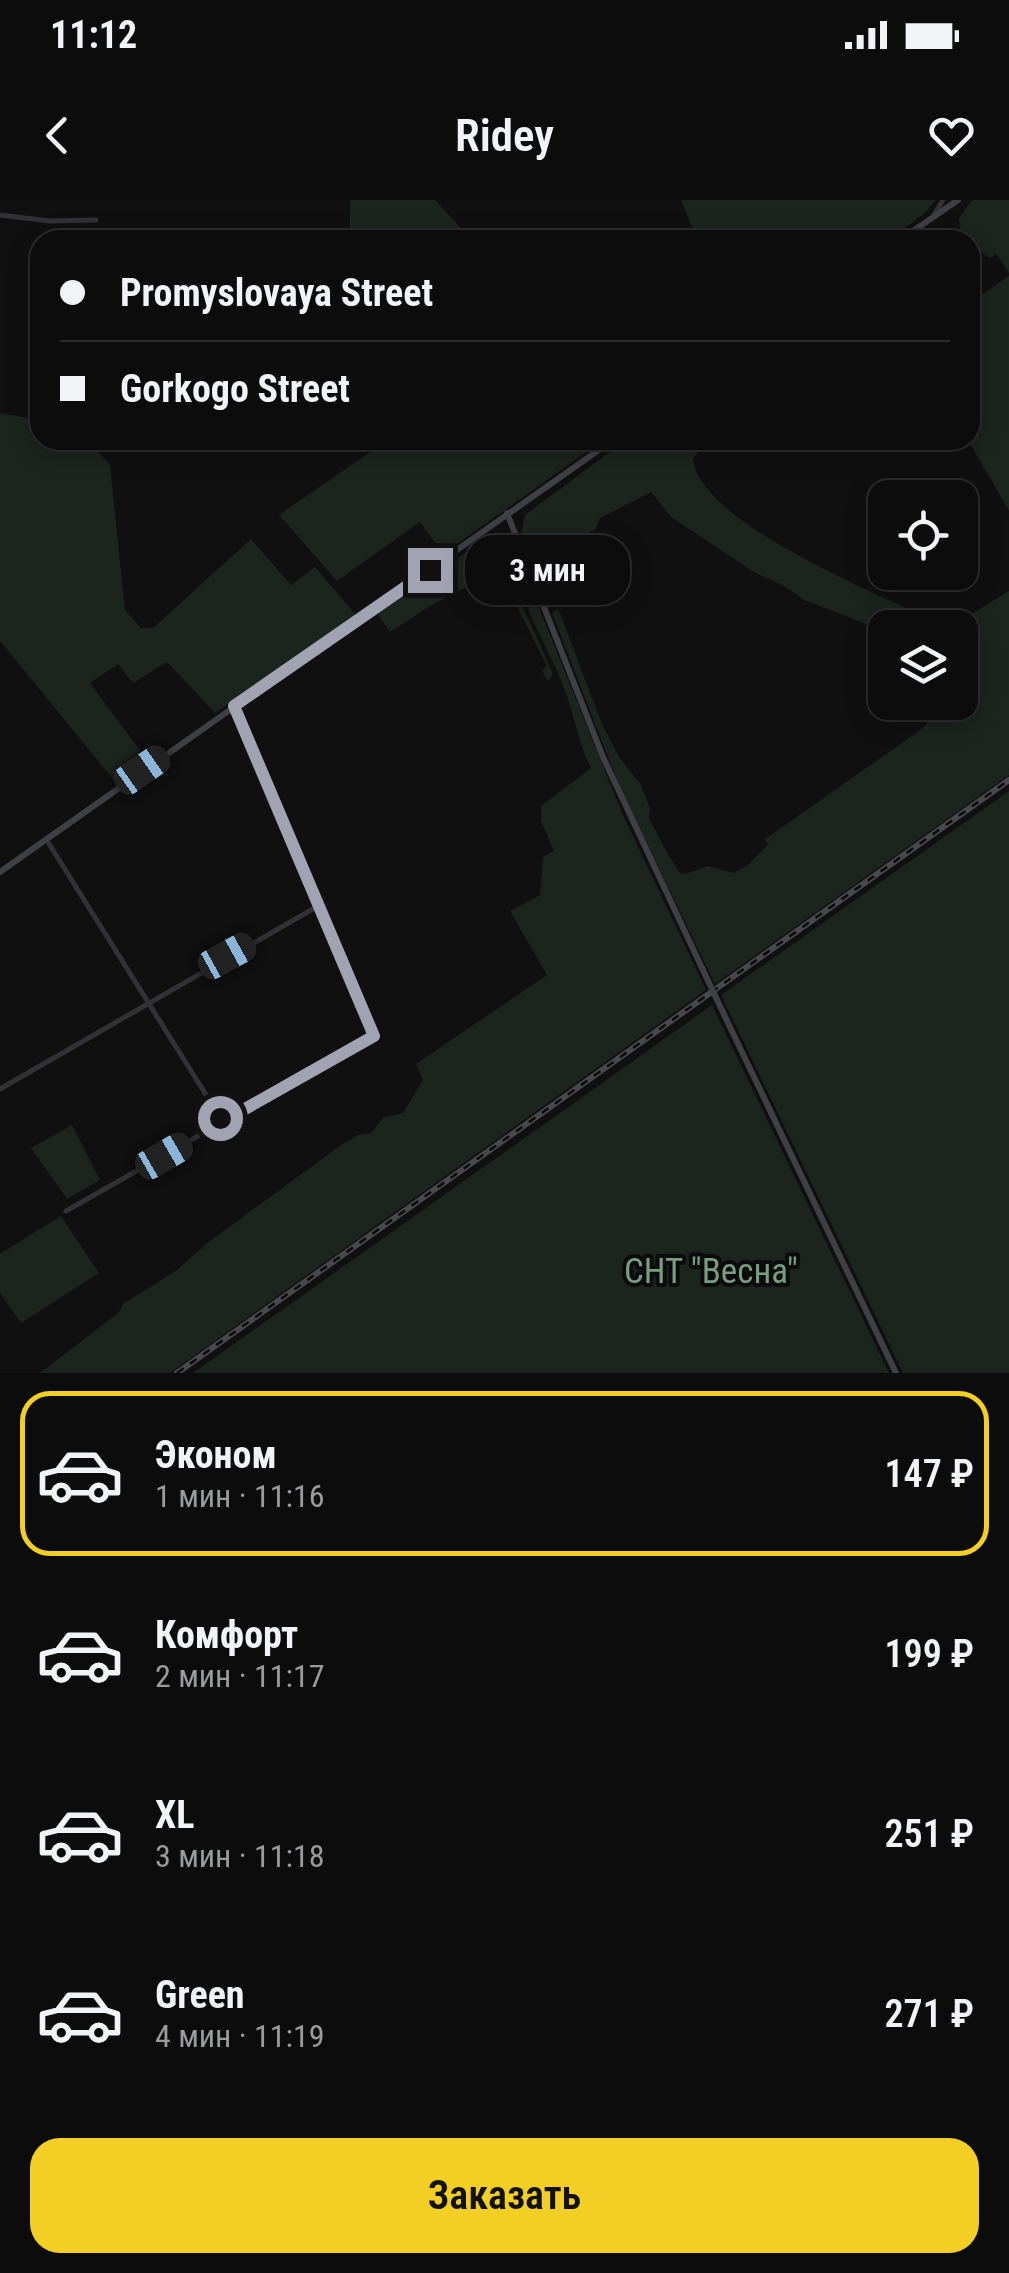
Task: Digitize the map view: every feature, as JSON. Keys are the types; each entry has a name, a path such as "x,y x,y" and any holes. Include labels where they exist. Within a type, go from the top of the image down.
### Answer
{"main road":[{"path":"914,230 958,200"},
{"path":"0,872 599,450"},
{"path":"508,513 608,769 896,1373"}],"street":[{"path":"931,218 943,200"},
{"path":"0,215 96,220"},
{"path":"66,1212 374,1036 234,706"},
{"path":"46,839 222,1122"},
{"path":"0,1089 319,906"}],"green space":[{"path":"350,200 435,200 463,230 350,230"},
{"path":"681,200 936,200 901,230 693,230"},
{"path":"972,200 1009,200 1009,273 996,254 990,258 980,251 980,230 960,230 959,218"},
{"path":"1009,276 1009,511 974,450 980,450 980,296"},
{"path":"0,413 30,418 30,450 96,450 110,465 125,610 141,628 153,628 251,539 291,585 315,567 356,615 215,713 167,662 133,683 118,664 90,683 148,761 117,784 0,641"},
{"path":"373,450 589,450 443,554 420,522 337,581 279,515"},
{"path":"613,450 701,450 693,458 702,482 724,506 793,552 910,610 868,610 868,624 804,600 671,517 651,492 600,518 595,530 560,537 530,559 521,534 525,515"},
{"path":"499,535 511,544 533,593 531,598 521,595 491,546 491,539"},
{"path":"480,546 501,570 521,605 553,674 548,682 542,671 547,666 514,600 509,602 494,573 435,603 390,632 378,615"},
{"path":"1009,591 1009,775 715,984 621,790 552,613 558,608 602,724 619,757 641,785 650,808 649,818 667,853 680,873 685,874 708,866 734,873 748,865 769,843 764,840 929,720 978,720 978,610"},
{"path":"530,606 539,608 623,815 706,990 170,1373 40,1373 118,1313 123,1304 177,1270 206,1244 341,1145 371,1133 383,1118 403,1113 423,1080 416,1064 547,975 510,911 540,895 543,857 554,851 541,821 541,806 591,768 561,681 528,610"},
{"path":"1009,791 1009,1373 903,1373 721,995"},
{"name":"СНТ \"Весна\"","path":"712,1005 889,1373 193,1373"},
{"path":"72,1125 100,1180 67,1199 31,1148"},
{"path":"61,1216 99,1273 21,1323 0,1293 0,1254"}],"railway":[{"path":"177,1373 1009,780"}],"route":[{"path":"220,1118 222,1122 374,1036 234,706 430,570"}]}
